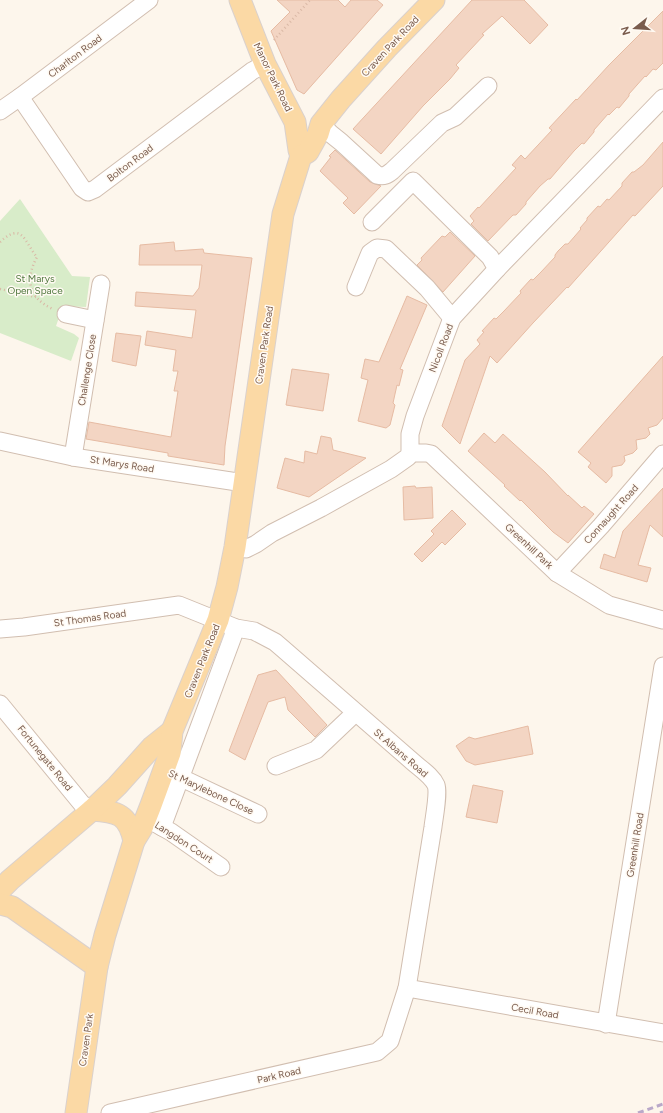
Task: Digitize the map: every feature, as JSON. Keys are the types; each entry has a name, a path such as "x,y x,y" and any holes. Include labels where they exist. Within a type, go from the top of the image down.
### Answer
{"main road":[{"name":"Manor Park Road","path":"240,0 265,64 295,122 301,156"},
{"name":"Craven Park Road","path":"134,841 142,828 154,823 172,774 170,752 172,731 227,624 228,587 283,214 301,156 308,152 318,134 321,124 341,99 386,48 434,0"},
{"path":"295,122 321,124"},
{"path":"97,967 6,905 5,885 92,810 117,786 152,746 172,731"},
{"path":"92,810 109,811 118,814 126,820 131,829 134,841"},
{"name":"Craven Park","path":"76,1113 97,967 105,935 134,841"},
{"path":"68,947 89,942 105,935"}],"street":[{"name":"Charlton Road","path":"0,111 149,0"},
{"name":"Bolton Road","path":"20,97 82,188 88,192 95,189 252,71 265,64"},
{"path":"321,124 377,175 382,177 388,175 442,123 455,117 488,86"},
{"name":"Nicoll Road","path":"410,453 410,434 415,416 452,318 497,269 663,98"},
{"path":"372,222 413,180 490,257 497,269"},
{"path":"356,287 370,254 377,248 386,248 427,288 452,318"},
{"name":"Challenge Close","path":"73,457 101,284"},
{"path":"61,312 95,320"},
{"name":"St Marys Road","path":"0,441 73,457 244,483"},
{"path":"235,547 246,549 256,544 272,533 391,469 408,457 410,453"},
{"name":"Greenhill Park","path":"410,453 431,454 557,573 609,605 663,620"},
{"name":"Connaught Road","path":"557,573 601,526 663,454"},
{"name":"St Albans Road","path":"179,605 227,624 254,631 274,642 428,776 436,786 436,809 407,988"},
{"name":"St Thomas Road","path":"0,629 24,627 179,605"},
{"name":"Craven Park Road","path":"172,774 227,624"},
{"name":"Greenhill Road","path":"606,1024 663,666"},
{"name":"Fortunegate Road","path":"0,704 82,804 92,810"},
{"path":"276,766 316,750 355,712"},
{"name":"St Marylebone Close","path":"172,774 258,814"},
{"name":"Langdon Court","path":"154,823 221,867"},
{"name":"Cecil Road","path":"407,988 663,1033"},
{"name":"Park Road","path":"110,1113 377,1052 390,1041 407,988"}],"path":[{"path":"275,39 310,0"},
{"path":"0,242 14,232 22,234 37,257 31,268 30,280 32,290 36,297 45,305 61,312"},
{"path":"0,289 36,297"}],"green space":[{"name":"St Marys Open Space","path":"20,199 72,276 90,277 86,307 63,306 56,326 74,334 79,338 71,361 0,333 0,221"}],"building":[{"path":"277,0 338,0 345,7 351,0 377,0 383,5 304,94 297,90 271,31 290,12"},
{"path":"472,0 524,0 548,25 530,44 502,16 482,34 484,35 456,65 459,68 450,79 423,106 381,154 353,129"},
{"path":"663,11 663,63 656,70 653,69 646,77 645,76 619,108 617,107 609,115 608,114 584,144 582,143 574,151 550,179 540,186 516,215 513,215 488,241 471,224 474,221 470,216 516,168 512,165 521,155 525,159 552,130 549,128 576,99 577,100 609,65"},
{"path":"663,142 663,186 635,216 633,215 568,288 567,287 497,363 490,356 460,444 442,426 465,360 480,344 477,340 484,332 482,331 494,318 496,319 504,311 521,293 520,291 531,279 533,280 555,257 558,251 565,244 568,244 598,206 600,207 607,199 609,200 632,172 643,165"},
{"path":"335,150 370,182 381,186 354,214 343,203 348,198 320,171 331,157 329,156"},
{"path":"450,232 475,256 443,292 417,265 422,260 421,258 442,236 445,237"},
{"path":"174,242 175,251 203,249 204,253 252,258 225,446 224,465 168,456 168,453 86,439 89,422 171,437 178,391 174,391 178,371 173,371 176,350 145,345 147,331 192,338 196,310 135,306 136,292 193,296 199,288 202,265 139,265 140,245"},
{"path":"407,296 427,305 400,369 403,370 399,386 397,385 393,403 395,405 390,425 386,428 358,421 368,380 361,378 365,359 379,362"},
{"path":"116,333 141,336 136,366 112,361"},
{"path":"663,356 663,418 657,425 648,428 650,434 646,438 636,440 637,449 633,453 624,456 625,461 622,465 612,467 612,476 606,483 588,467 591,463 578,452"},
{"path":"292,369 329,374 323,411 286,405"},
{"path":"484,433 495,443 503,434 545,472 568,496 582,508 584,506 594,514 568,543 553,532 468,451"},
{"path":"321,436 331,438 333,450 366,458 309,497 277,488 285,458 304,463 305,451 317,454"},
{"path":"415,486 416,488 432,487 433,518 404,520 403,487"},
{"path":"663,488 663,537 650,525 638,565 651,568 647,582 600,568 604,554 615,558 623,531"},
{"path":"452,510 466,524 445,545 442,542 422,562 414,554 434,534 431,531"},
{"path":"276,670 327,725 315,737 288,710 285,697 268,702 245,760 229,751 258,675"},
{"path":"528,726 533,754 475,765 466,761 456,746 469,737 475,739"},
{"path":"473,785 503,791 497,823 466,817"}],"railway":[{"path":"638,1113 663,1104"}]}
